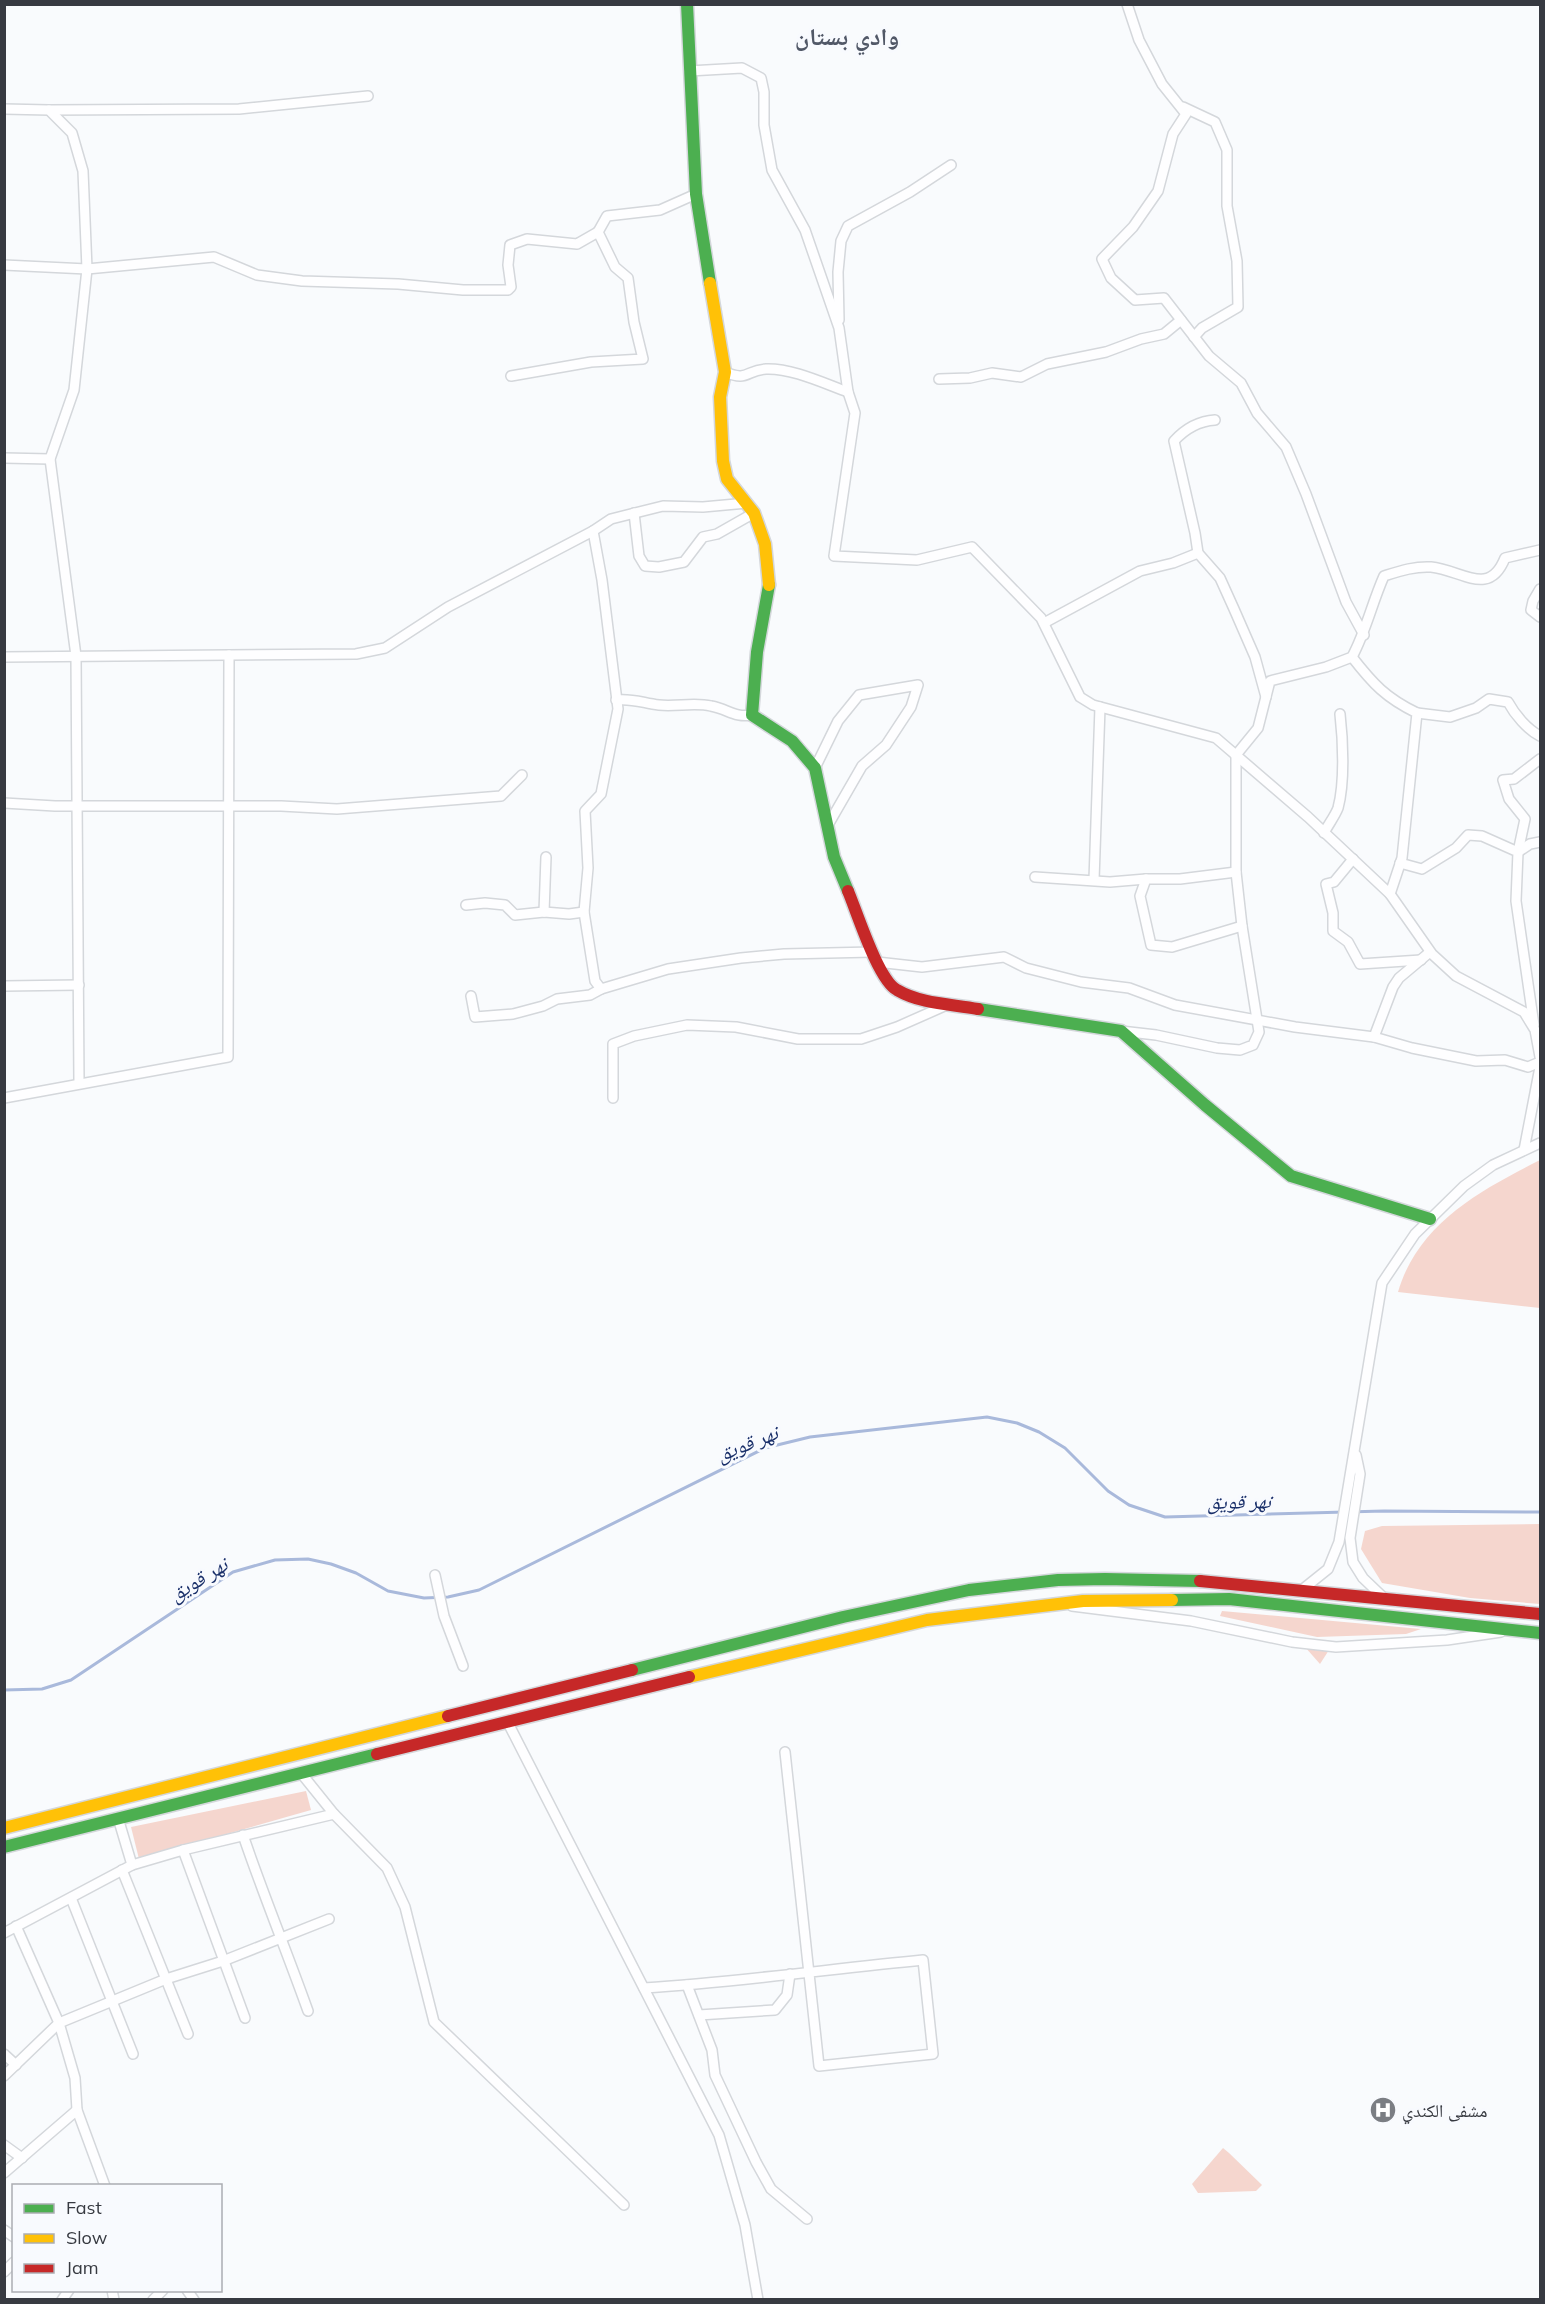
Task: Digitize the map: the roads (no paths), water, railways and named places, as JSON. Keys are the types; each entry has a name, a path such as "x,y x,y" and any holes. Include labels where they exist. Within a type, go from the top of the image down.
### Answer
{"main road":[{"path":"687,4 696,194 725,372 720,397 723,461 728,479 751,508 765,544 769,590 757,652 752,715 792,741 815,768 834,857 882,974 894,988 916,999 1121,1031 1291,1176 1430,1219"},
{"path":"4,1828 843,1617 932,1597 1012,1584 1096,1580 1188,1581 1540,1614"},
{"path":"4,1847 507,1721 927,1620 1083,1601 1229,1599 1540,1633"},
{"path":"164,1788 168,1806"}],"street":[{"path":"1127,4 1139,40 1170,96 1183,107 1215,122 1227,150 1227,206 1238,261 1238,307 1202,328 1194,338"},
{"path":"689,71 742,68 761,78 764,92 764,125 772,170 805,230 839,328"},
{"path":"4,109 238,109 368,96"},
{"path":"1183,107 1186,114 1173,134 1158,191 1133,227 1102,258 1111,278 1135,300 1164,298 1209,356 1241,383 1257,413 1286,447 1346,602 1364,635"},
{"path":"49,110 72,133 83,171 87,269 74,390 50,459 76,656 80,1083"},
{"path":"951,165 910,192 848,226 841,241 838,272 839,328 848,392 855,413 834,556 917,560 972,547 1041,618 1080,697 1100,707 1216,738 1324,832 1390,894 1430,951 1456,976 1524,1012 1535,1030"},
{"path":"4,265 87,269 214,257 257,275 302,281 399,284 463,290 507,290 511,287 508,265 510,245 527,239 577,244 598,232 607,216 660,210 696,194"},
{"path":"511,376 591,362 643,359 634,322 628,278 615,267 598,232"},
{"path":"939,379 970,378 992,373 1021,377 1047,364 1106,352 1141,339 1164,334 1181,320"},
{"path":"725,372 738,378 765,369 793,373 848,392"},
{"path":"1215,420 1207,420 1183,431 1174,441 1198,553 1220,578 1255,657 1266,697"},
{"path":"4,458 50,459"},
{"path":"4,657 356,654 385,648 448,607 611,519 663,506 751,508"},
{"path":"634,513 639,556 645,566 659,567 684,562 703,537 717,534 751,508"},
{"path":"592,531 602,580 618,709 601,794 585,811 588,868 584,912 595,981 601,989"},
{"path":"1121,1031 1240,1050 1253,1045 1259,1032 1259,1020 1242,927 1236,872 1236,756 1258,728 1270,681 1326,667 1352,657 1364,635 1369,613 1384,576 1402,570 1432,567 1481,580 1490,578 1500,571 1505,558 1540,550"},
{"path":"1044,623 1140,571 1173,563 1198,553"},
{"path":"1540,589 1531,610 1540,617"},
{"path":"4,1098 228,1057 229,655"},
{"path":"1352,657 1374,685 1397,703 1417,713 1450,717 1476,708 1490,699 1508,702 1516,716 1540,736"},
{"path":"815,768 838,721 859,695 918,685 911,706 886,745 862,766 828,825"},
{"path":"616,700 633,698 660,705 698,704 713,706 739,717 752,715"},
{"path":"1094,880 1100,707"},
{"path":"1390,894 1400,863 1417,713"},
{"path":"1324,832 1338,808 1343,735 1340,714"},
{"path":"1540,759 1514,779 1503,780 1509,799 1525,819 1518,852 1516,901 1540,1057"},
{"path":"4,803 77,806 337,808 501,796 522,775"},
{"path":"1400,863 1422,869 1456,848 1468,835 1482,836 1518,852"},
{"path":"1518,852 1530,844 1540,842"},
{"path":"544,912 546,857"},
{"path":"1353,859 1334,882 1326,884 1333,913 1333,931 1347,942 1360,964 1421,960"},
{"path":"1035,877 1110,882 1180,879 1236,872"},
{"path":"1146,879 1140,896 1151,945 1172,947 1242,927"},
{"path":"466,905 485,903 505,905 515,915 584,912"},
{"path":"1374,1037 1393,987 1399,978 1430,951"},
{"path":"471,996 475,1017 513,1014 543,1006 557,999 590,994 668,969 741,958 784,954 875,957 922,967 1004,957 1026,968 1082,982 1129,988 1175,1005 1374,1037 1476,1061 1504,1060 1527,1067 1540,1062"},
{"path":"4,986 79,985"},
{"path":"613,1098 613,1044 634,1036 687,1025 736,1027 798,1039 861,1039 897,1027 949,1004"},
{"path":"1524,1150 1540,1067"},
{"path":"1385,1599 1363,1578 1353,1562 1350,1538 1355,1450 1382,1283 1415,1233 1464,1186 1493,1165 1540,1143"},
{"path":"1303,1590 1328,1569 1339,1542 1355,1474"},
{"path":"436,1580 444,1616 463,1666"},
{"path":"1058,1604 1191,1621 1292,1642 1336,1647 1447,1640 1512,1630"},
{"path":"507,1721 719,2135 745,2226 758,2300"},
{"path":"645,1988 687,1985 790,1974 809,1972 923,1960 933,2054 819,2066 809,1972 785,1752"},
{"path":"302,1773 334,1814 387,1868 405,1907 434,2022 624,2205"},
{"path":"4,1933 132,1865 183,1850 334,1814"},
{"path":"118,1818 132,1865"},
{"path":"243,1835 308,2011"},
{"path":"183,1850 244,2018"},
{"path":"122,1870 188,2034"},
{"path":"71,1898 133,2054"},
{"path":"4,2076 59,2023 166,1978 223,1961 329,1919"},
{"path":"16,1926 59,2023 75,2078 77,2110 104,2184"},
{"path":"699,2015 775,2010 788,1995 790,1974"},
{"path":"687,1985 712,2050 715,2075 756,2162 771,2189 807,2219"},
{"path":"4,2054 16,2065"},
{"path":"4,2173 77,2110"},
{"path":"4,2145 22,2158"}],"waterway":[{"name":"نهر قويق","path":"4,1690 42,1689 71,1680 233,1572 275,1560 308,1559 331,1564 356,1573 388,1591 424,1598 448,1597 479,1590 765,1448 810,1437 987,1417 1017,1423 1039,1432 1065,1448 1108,1491 1129,1505 1165,1517 1384,1511 1540,1512"}],"place":[{"name":"مشفى الكندي","path":"1383,2110"}],"district":[{"name":"وادي بستان","path":"847,36"}]}
